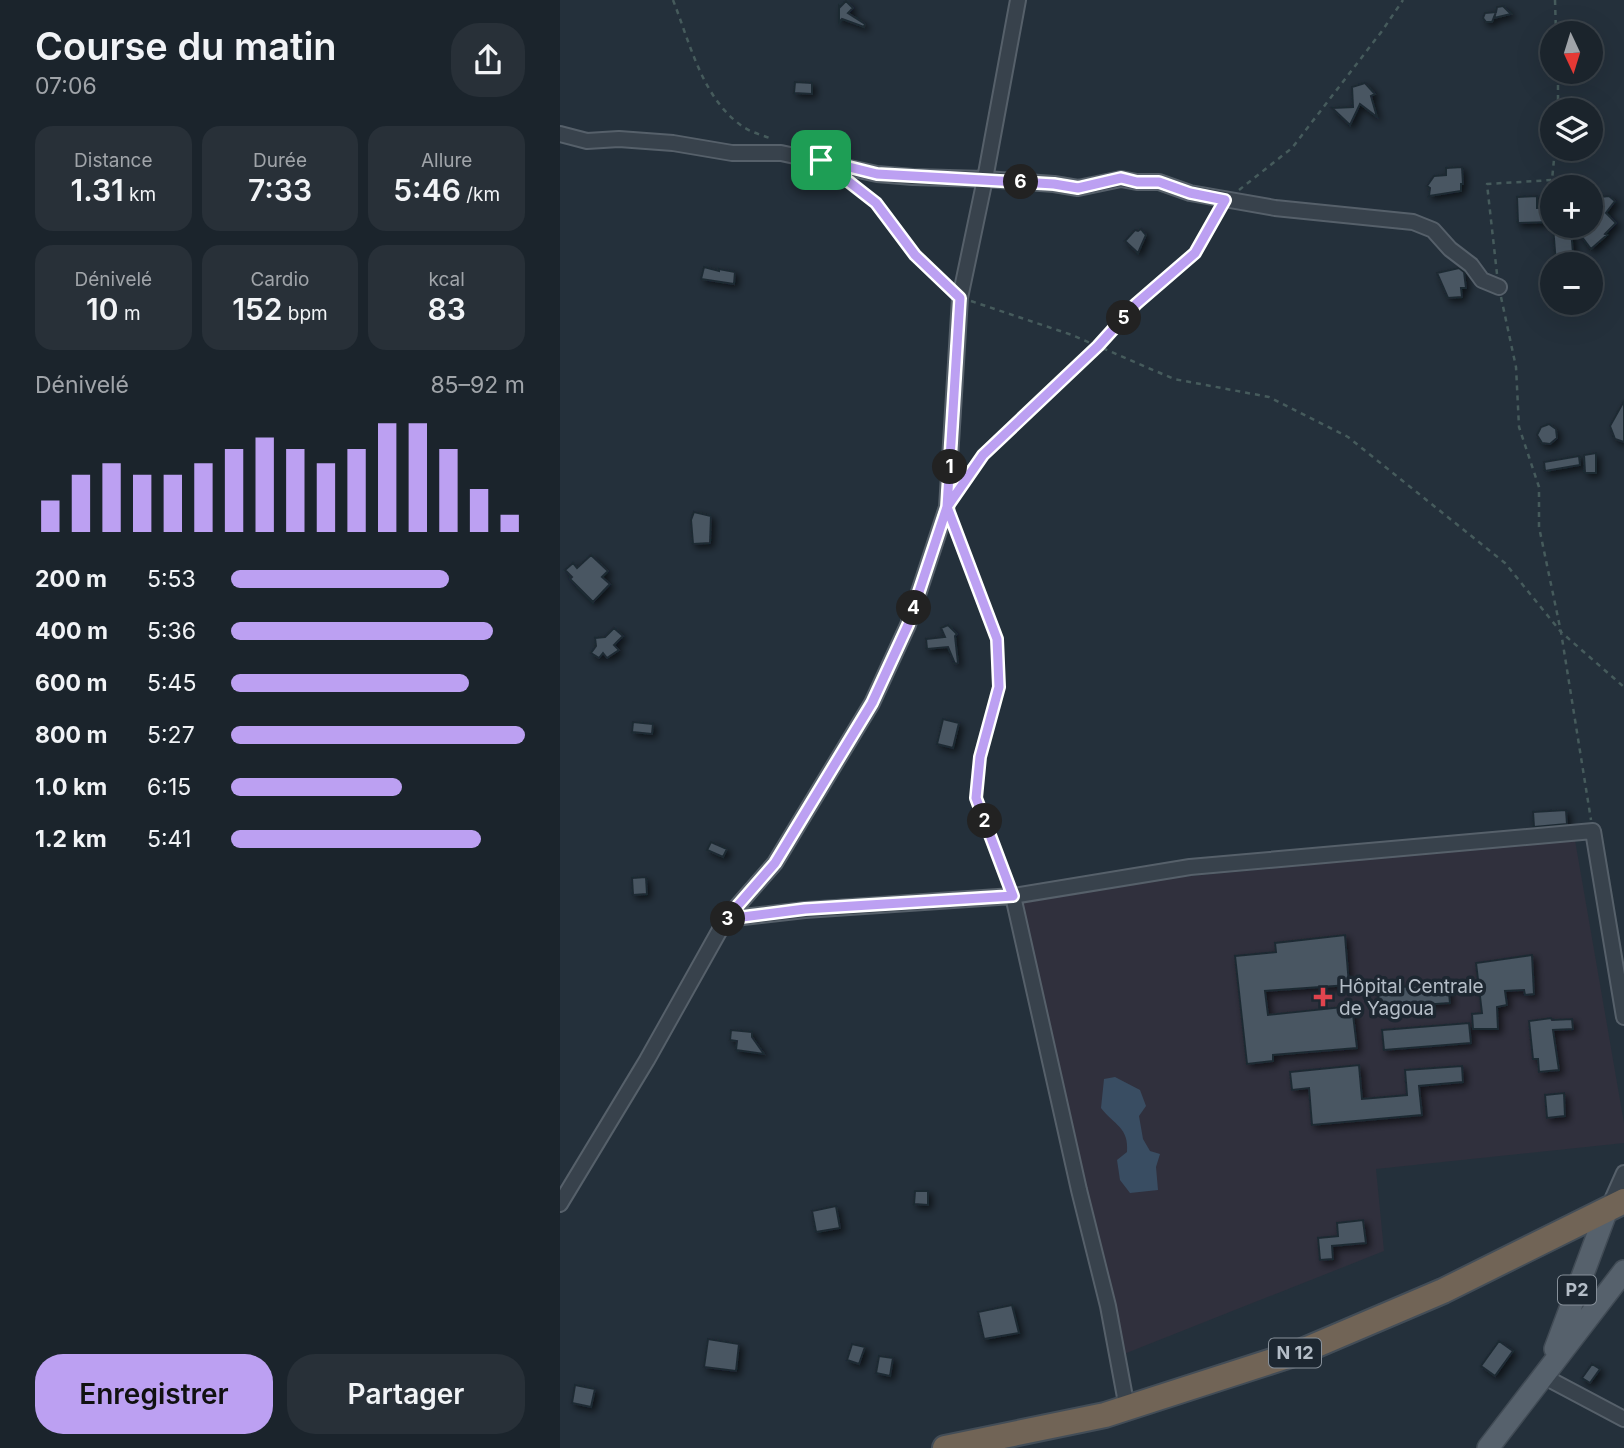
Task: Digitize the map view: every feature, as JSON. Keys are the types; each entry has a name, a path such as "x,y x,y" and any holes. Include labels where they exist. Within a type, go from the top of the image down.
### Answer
{"highway":[{"name":"N 12","path":"945,1448 1105,1415 1300,1352 1443,1291 1616,1206"}],"main road":[{"name":"P2","path":"1545,1373 1616,1206"},
{"name":"P2","path":"1488,1448 1624,1271"}],"street":[{"path":"560,1204 647,1060 726,919 775,863 872,703 908,625 947,507 960,298 1018,0"},
{"path":"560,134 587,141 619,139 673,143 732,153 781,153 877,174 913,177 985,179 1078,188 1121,178 1137,182 1159,182 1190,193 1275,208 1413,222 1433,229 1450,249 1471,265 1482,280 1499,286"},
{"path":"726,919 805,909 1013,896 1190,867 1592,831 1624,1017"},
{"path":"1013,896 1108,1306 1127,1408"},
{"path":"1616,1206 1624,1173"},
{"path":"1545,1373 1624,1419"}],"path":[{"path":"673,0 716,102 743,127 777,141"},
{"path":"1013,896 976,798 980,757 999,687 997,639 947,507 983,455 1098,346 1136,304 1195,253 1225,200 1292,148 1403,0"},
{"path":"1555,0 1556,21"},
{"path":"1554,161 1552,180 1487,184 1499,286 1516,368 1519,427 1539,487 1539,527 1561,632 1592,831"},
{"path":"843,177 876,203 915,255 960,298 1072,335 1174,379 1269,397 1348,436 1505,563 1561,632 1624,687"}],"shaded area":[{"name":"Hôpital Centrale de Yagoua","path":"1575,840 1624,1123 1624,1143 1376,1169 1384,1251 1124,1354 1020,892"}],"water":[{"path":"1115,1077 1140,1090 1146,1106 1139,1116 1143,1139 1150,1151 1160,1154 1156,1167 1158,1190 1130,1193 1120,1180 1117,1160 1127,1152 1126,1137 1101,1108 1104,1079"}],"building":[{"path":"846,1 853,8 848,13 865,24 864,27 842,19 839,22 839,6"},
{"path":"1503,6 1511,14 1494,18 1497,7"},
{"path":"1496,12 1492,22 1486,22 1483,18 1485,13"},
{"path":"795,82 812,83 812,94 794,93"},
{"path":"1365,83 1375,94 1371,96 1377,117 1360,104 1350,125 1332,108 1353,107 1352,87"},
{"path":"1462,167 1461,191 1429,196 1430,188 1427,186 1434,176 1446,175 1446,168"},
{"path":"1537,196 1540,222 1518,223 1517,197"},
{"path":"1609,196 1615,201 1606,213 1616,223 1605,234 1607,235 1591,249 1583,238 1603,238 1603,197"},
{"path":"1141,229 1146,235 1138,253 1125,241 1135,230"},
{"path":"1554,238 1572,238 1573,252 1555,252"},
{"path":"704,267 735,272 734,284 701,279"},
{"path":"1459,268 1464,272 1466,288 1461,288 1462,297 1448,298 1437,273"},
{"path":"1624,401 1624,442 1615,439 1610,426"},
{"path":"1549,424 1556,429 1557,438 1550,444 1542,443 1537,435 1541,427"},
{"path":"1596,453 1596,473 1585,473 1584,455"},
{"path":"1579,456 1580,465 1545,471 1544,462"},
{"path":"694,512 711,516 710,543 693,544 691,520"},
{"path":"591,555 608,571 602,577 610,584 593,602 570,579 572,577 565,570 573,563 577,568"},
{"path":"948,625 957,634 958,663 955,664 948,647 927,649 926,639 945,637 941,628"},
{"path":"614,628 623,636 614,645 619,650 607,658 603,653 599,658 591,653 596,646 595,638 605,637"},
{"path":"943,719 959,723 953,748 937,744"},
{"path":"633,722 653,724 652,734 632,732"},
{"path":"1566,810 1567,824 1534,827 1533,812"},
{"path":"711,842 727,849 723,857 707,850"},
{"path":"646,877 647,894 633,895 632,878"},
{"path":"1345,935 1349,985 1265,991 1268,1015 1352,1006 1357,1048 1273,1055 1273,1061 1247,1064 1235,956 1276,952 1275,943"},
{"path":"1532,955 1534,994 1525,995 1524,990 1505,991 1507,1005 1497,1007 1498,1029 1473,1029 1472,1014 1482,1013 1476,963"},
{"path":"1448,983 1450,1003 1379,1008 1378,989"},
{"path":"1572,1019 1573,1029 1553,1030 1559,1070 1539,1072 1538,1059 1533,1059 1529,1021"},
{"path":"1469,1023 1471,1043 1384,1050 1382,1030"},
{"path":"731,1030 752,1032 752,1037 764,1054 736,1050 737,1041 730,1040"},
{"path":"1359,1065 1362,1099 1407,1095 1405,1070 1462,1066 1463,1082 1419,1086 1422,1115 1312,1125 1309,1088 1292,1090 1290,1072"},
{"path":"1564,1093 1565,1116 1547,1118 1545,1095"},
{"path":"915,1191 928,1191 928,1205 914,1204"},
{"path":"836,1206 840,1228 816,1232 812,1211"},
{"path":"1363,1220 1366,1243 1332,1246 1333,1259 1320,1260 1318,1238 1338,1236 1337,1223"},
{"path":"1012,1305 1019,1333 984,1339 978,1312"},
{"path":"708,1339 739,1344 736,1371 704,1367"},
{"path":"1499,1341 1513,1351 1495,1376 1481,1366"},
{"path":"852,1344 865,1347 859,1364 847,1360"},
{"path":"879,1356 893,1358 890,1376 876,1373"},
{"path":"1592,1364 1600,1369 1590,1383 1582,1378"},
{"path":"575,1385 595,1389 591,1407 572,1403"}],"place":[{"name":"Hôpital Centrale de Yagoua","path":"1323,997"}],"route":[{"path":"821,160 876,203 915,255 960,298 947,507 997,639 999,687 980,757 976,798 1013,896 805,909 726,919 775,863 872,703 908,625 947,507 983,455 1098,346 1136,304 1195,253 1225,200 1190,193 1159,182 1137,182 1121,178 1078,188 985,179 877,174 821,160"}]}
